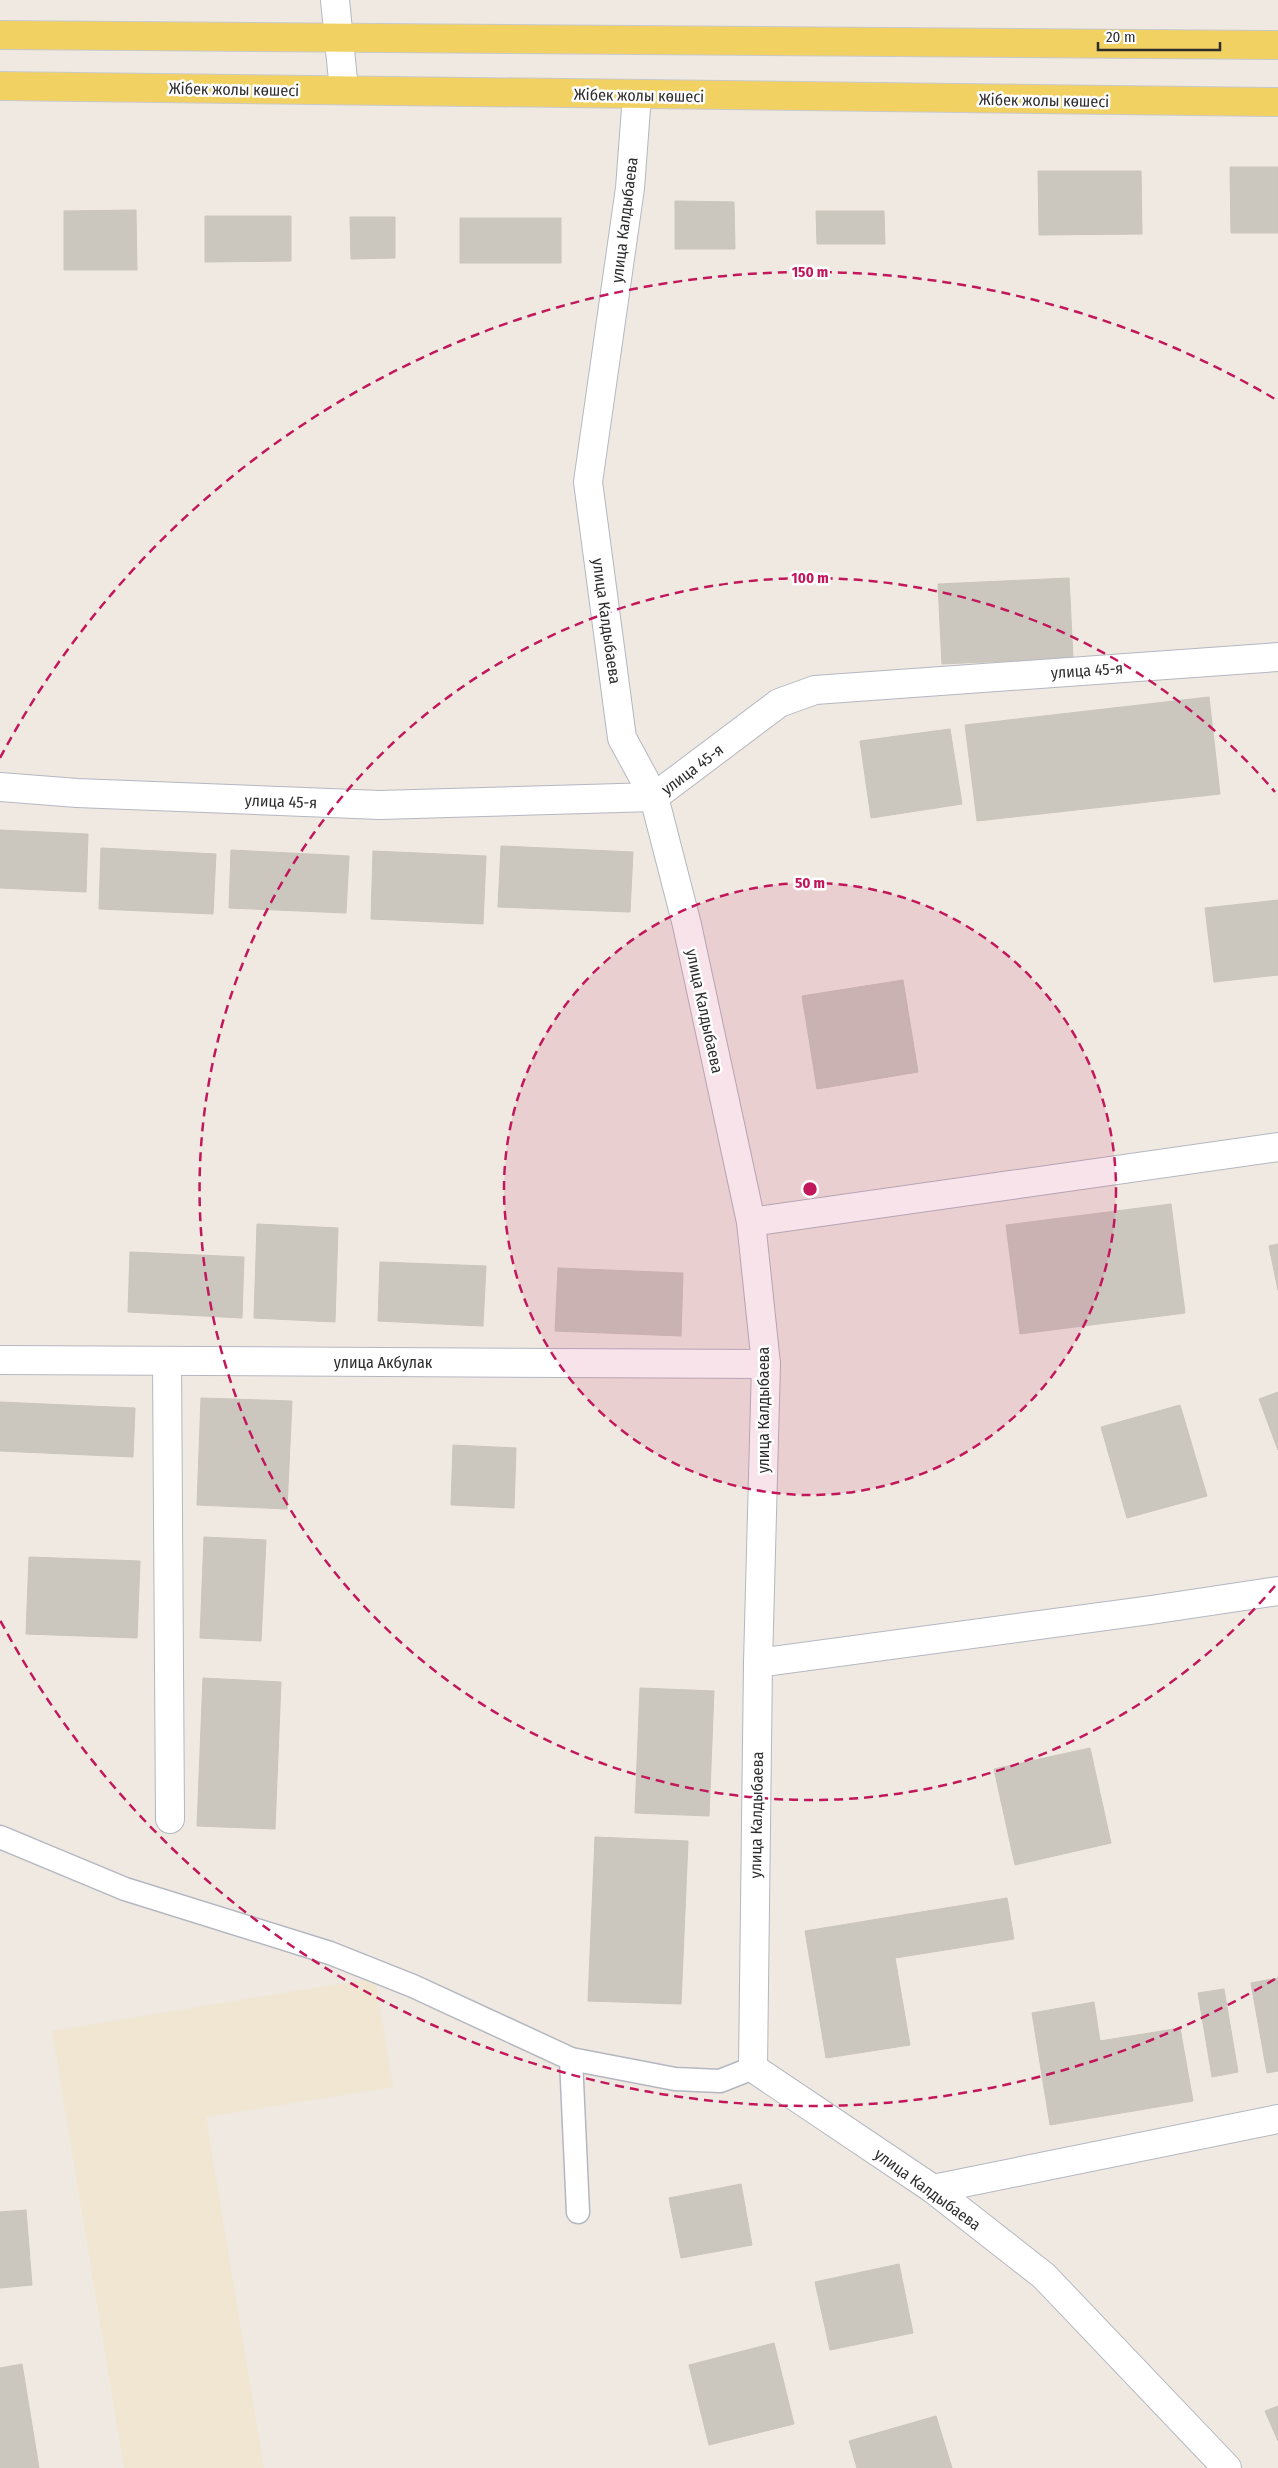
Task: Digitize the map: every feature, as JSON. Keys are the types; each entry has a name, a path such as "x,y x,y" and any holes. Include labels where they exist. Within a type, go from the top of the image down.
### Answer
{"main road":[{"path":"0,35 1278,45"},
{"name":"Жібек жолы көшесі","path":"0,86 1278,102"}],"street":[{"path":"335,0 344,90"},
{"name":"улица Калдыбаева","path":"637,94 630,188 588,482 622,738 654,797 686,925 751,1222 766,1364 758,1662 754,2068 933,2189 1044,2276 1227,2468"},
{"name":"улица 45-я","path":"0,787 76,793 380,804 654,797 779,703 815,690 1278,657"},
{"path":"751,1222 1278,1147"},
{"name":"улица Акбулак","path":"0,1360 766,1364"},
{"path":"167,1361 170,1819"},
{"path":"758,1662 1151,1610 1278,1591"},
{"path":"933,2189 1278,2119"}],"lane":[{"path":"0,1836 124,1888 330,1953 386,1975 571,2059 684,2080 720,2081 754,2068"},
{"path":"571,2059 578,2212"}],"shaded area":[{"path":"375,1978 393,2087 206,2117 264,2468 124,2468 52,2031"}],"building":[{"path":"1230,167 1278,167 1278,233 1231,233"},
{"path":"1038,171 1141,171 1142,234 1039,235"},
{"path":"675,201 734,202 735,249 675,249"},
{"path":"136,210 137,270 64,270 64,211"},
{"path":"816,211 884,211 885,244 817,244"},
{"path":"205,216 291,216 291,261 205,262"},
{"path":"350,217 395,217 395,258 351,259"},
{"path":"460,218 561,218 561,263 460,263"},
{"path":"1069,578 1073,658 942,664 938,584"},
{"path":"1209,697 1220,794 977,821 965,725"},
{"path":"950,729 962,804 871,818 860,741"},
{"path":"0,830 88,834 86,892 0,888"},
{"path":"501,846 633,852 630,912 498,907"},
{"path":"101,848 216,854 213,914 99,909"},
{"path":"231,850 349,856 346,913 229,908"},
{"path":"373,851 486,856 483,924 371,919"},
{"path":"1278,900 1278,975 1214,982 1205,908"},
{"path":"903,980 918,1072 817,1089 802,996"},
{"path":"1171,1204 1185,1313 1020,1334 1006,1225"},
{"path":"257,1224 338,1228 335,1322 254,1318"},
{"path":"1278,1244 1278,1290 1269,1246"},
{"path":"130,1252 244,1257 242,1318 128,1312"},
{"path":"380,1262 486,1266 483,1326 378,1321"},
{"path":"558,1268 683,1273 681,1336 555,1331"},
{"path":"1278,1392 1278,1450 1259,1399"},
{"path":"201,1398 292,1401 287,1509 197,1505"},
{"path":"0,1402 135,1408 133,1457 0,1451"},
{"path":"1180,1405 1207,1496 1127,1518 1101,1427"},
{"path":"453,1445 516,1448 514,1508 451,1505"},
{"path":"204,1537 266,1540 261,1641 200,1638"},
{"path":"29,1557 140,1561 137,1638 26,1634"},
{"path":"203,1678 281,1682 275,1829 197,1826"},
{"path":"640,1688 714,1691 709,1816 635,1813"},
{"path":"1090,1748 1111,1843 1015,1865 994,1769"},
{"path":"595,1837 688,1841 681,2004 588,2001"},
{"path":"1007,1898 1014,1939 895,1958 910,2045 826,2058 805,1931"},
{"path":"1278,1978 1278,2071 1267,2073 1251,1983"},
{"path":"1224,1989 1238,2072 1212,2077 1198,1993"},
{"path":"1094,2002 1100,2041 1180,2028 1193,2101 1050,2125 1032,2013"},
{"path":"741,2184 752,2245 681,2258 669,2198"},
{"path":"26,2210 32,2285 0,2288 0,2212"},
{"path":"899,2264 913,2333 830,2350 815,2282"},
{"path":"774,2343 794,2424 709,2445 689,2365"},
{"path":"22,2364 39,2468 0,2468 0,2368"},
{"path":"1278,2406 1278,2441 1265,2411"},
{"path":"936,2416 952,2468 857,2468 849,2441"}]}
